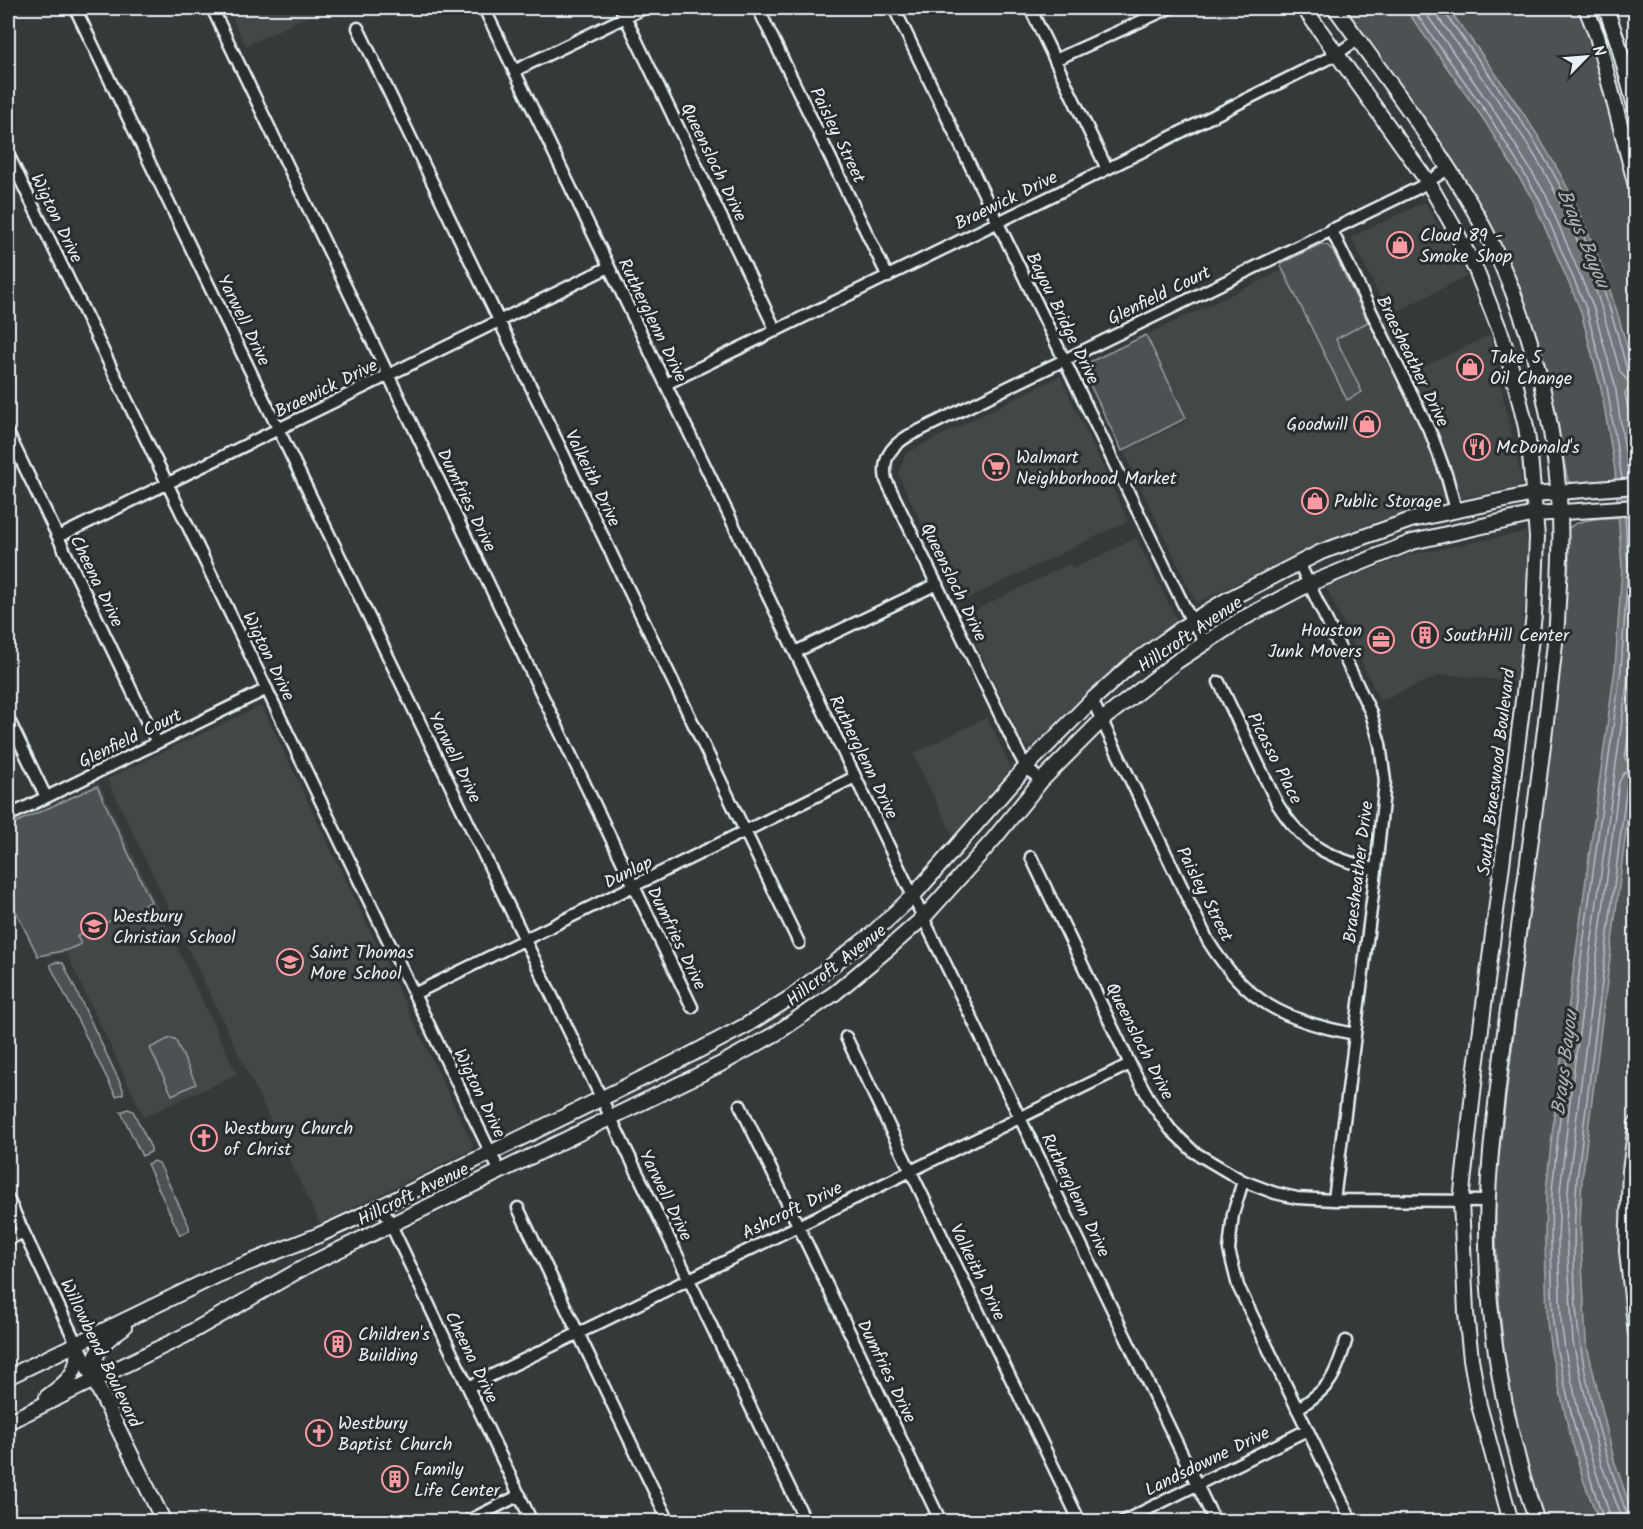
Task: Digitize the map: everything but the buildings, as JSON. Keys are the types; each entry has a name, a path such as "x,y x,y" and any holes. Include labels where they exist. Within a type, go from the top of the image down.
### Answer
{"main road":[{"name":"South Braeswood Boulevard","path":"1304,8 1428,182 1453,226 1476,270 1502,336 1526,427 1535,514 1537,569 1518,747 1461,1201 1466,1313 1479,1405 1511,1521"},
{"path":"1335,8 1448,169 1468,200 1498,259 1515,297 1547,407 1559,491 1559,573 1554,650 1488,1181 1488,1276 1494,1340 1508,1419 1520,1468 1537,1521"},
{"path":"1586,8 1598,36 1635,182"},
{"path":"1606,8 1618,43 1635,110"},
{"path":"1502,336 1525,328"},
{"name":"Hillcroft Avenue","path":"8,1377 218,1275 382,1206 490,1151 688,1056 745,1026 790,998 863,942 913,896 1026,767 1092,700 1131,665 1192,621 1321,552 1411,520 1533,494 1635,486"},
{"name":"Hillcroft Avenue","path":"12,1420 184,1336 310,1263 611,1119 722,1064 775,1034 835,993 924,918 1041,782 1102,720 1204,642 1268,604 1359,562 1412,542 1535,514 1635,507"},
{"path":"1359,562 1378,547 1409,534 1411,520"},
{"path":"1530,646 1554,650"},
{"path":"1518,747 1541,750"},
{"path":"1489,969 1513,973"},
{"path":"1635,1124 1630,1172 1627,1251 1635,1335"},
{"path":"95,1381 94,1364 98,1349 151,1307"},
{"path":"12,1420 68,1380 77,1362 76,1343"},
{"name":"Willowbend Boulevard","path":"76,1343 164,1521"},
{"path":"1497,1476 1520,1468"}],"street":[{"name":"Yarwell Drive","path":"75,8 806,1521"},
{"name":"Dumfries Drive","path":"212,8 692,1007"},
{"name":"Rutherglenn Drive","path":"484,8 1215,1521"},
{"path":"514,71 623,12 644,8"},
{"name":"Paisley Street","path":"758,8 888,277"},
{"name":"Bayou Bridge Drive","path":"894,8 1204,642"},
{"path":"1030,8 1107,169"},
{"path":"1055,60 1170,8"},
{"name":"Queensloch Drive","path":"623,12 776,331"},
{"name":"Valkeith Drive","path":"358,28 799,943"},
{"name":"Braewick Drive","path":"666,384 888,277 1338,54 1358,39"},
{"name":"Wigton Drive","path":"8,154 500,1172"},
{"name":"Glenfield Court","path":"888,455 899,442 908,436 1331,230 1428,182 1448,169"},
{"name":"Braesheather Drive","path":"1331,230 1432,436 1456,510"},
{"name":"Braewick Drive","path":"58,537 609,267"},
{"name":"Cheena Drive","path":"8,433 157,743"},
{"name":"Queensloch Drive","path":"888,455 886,480 1026,767 1041,782"},
{"name":"Braesheather Drive","path":"1299,563 1366,701 1384,762 1385,781 1376,870 1334,1200"},
{"path":"795,652 937,584"},
{"name":"Picasso Place","path":"1219,682 1278,805 1288,820 1308,841 1328,854 1376,870"},
{"name":"Glenfield Court","path":"8,816 267,689"},
{"name":"Paisley Street","path":"1092,700 1208,941 1222,963 1251,992 1284,1014 1304,1023 1355,1034"},
{"path":"8,718 46,797"},
{"name":"Dunlap","path":"414,994 855,777"},
{"name":"Queensloch Drive","path":"1031,857 1130,1064 1152,1104 1171,1130 1194,1152 1243,1181 1275,1193 1297,1198 1488,1201"},
{"name":"Valkeith Drive","path":"846,1037 1080,1521"},
{"name":"Ashcroft Drive","path":"468,1387 1130,1064"},
{"name":"Dumfries Drive","path":"741,1105 941,1521"},
{"path":"1243,1181 1233,1214 1229,1250 1238,1286 1352,1521"},
{"name":"Willowbend Boulevard","path":"8,1199 76,1343"},
{"name":"Cheena Drive","path":"382,1206 532,1521"},
{"path":"518,1208 669,1521"},
{"path":"8,1240 23,1232"},
{"path":"1297,1409 1320,1395 1337,1372 1346,1341"},
{"name":"Landsdowne Drive","path":"1122,1521 1307,1430"},
{"path":"466,1521 520,1496"}],"shaded area":[{"path":"227,8 324,8 246,46"},
{"path":"1342,8 1579,8 1597,57 1635,207 1635,478 1573,483 1568,481 1547,381 1482,212 1457,170"},
{"path":"1425,202 1467,276 1388,316 1414,371 1490,335 1522,481 1518,488 1445,501 1372,523 1306,550 1196,603 1124,452 1186,421 1146,335 1283,270 1347,400 1360,394 1362,392 1336,339 1387,312 1351,237"},
{"path":"1321,244 1327,245 1333,251 1368,322 1336,339 1362,392 1347,400 1280,264"},
{"path":"1146,335 1186,418 1122,451 1081,366"},
{"path":"1060,376 1128,521 959,603 898,474 906,453"},
{"path":"1635,517 1636,1094 1628,1153 1623,1269 1635,1373 1635,1521 1545,1522 1522,1447 1508,1380 1498,1280 1496,1178 1563,637 1569,559 1568,529 1590,520"},
{"path":"1526,532 1527,579 1516,682 1443,674 1380,701 1326,587 1408,555"},
{"path":"1136,538 1178,622 1122,662 1029,748 1023,743 963,616 1069,564 1074,568"},
{"name":"Saint Thomas More School","path":"258,707 263,708 473,1145 471,1150 320,1224 107,779"},
{"path":"987,717 1011,768 954,838 913,754"},
{"name":"Westbury Christian School","path":"99,783 237,1074 144,1117 66,953 37,958 8,899 8,825"},
{"path":"97,786 151,902 77,936 81,944 67,950 38,956 8,895 8,826"},
{"path":"63,963 123,1089 123,1094 116,1096 51,967 51,964"},
{"path":"170,1038 175,1039 196,1084 172,1095 150,1048"},
{"path":"128,1109 133,1111 151,1148 151,1152 142,1156 121,1112"},
{"path":"154,1161 159,1163 189,1226 189,1231 180,1235 147,1164"}],"water":[{"name":"Brays Bayou","path":"1405,8 1448,8 1515,100 1546,149 1573,199 1601,265 1617,310 1635,380 1635,760 1582,1179 1580,1224 1586,1341 1614,1460 1635,1521 1599,1521 1584,1482 1569,1431 1551,1352 1547,1322 1545,1241 1546,1191 1557,1090 1615,668 1622,568 1615,470 1601,388 1580,309 1533,200 1484,120"}],"place":[{"name":"Cloud 89 - Smoke Shop","path":"1400,245"},
{"name":"Take 5 Oil Change","path":"1470,367"},
{"name":"Goodwill","path":"1367,424"},
{"name":"McDonald's","path":"1477,447"},
{"name":"Walmart Neighborhood Market","path":"996,467"},
{"name":"Public Storage","path":"1315,501"},
{"name":"SouthHill Center","path":"1425,635"},
{"name":"Houston Junk Movers","path":"1381,640"},
{"name":"Westbury Christian School","path":"94,926"},
{"name":"Saint Thomas More School","path":"290,962"},
{"name":"Westbury Church of Christ","path":"204,1138"},
{"name":"Children's Building","path":"338,1344"},
{"name":"Westbury Baptist Church","path":"319,1433"},
{"name":"Family Life Center","path":"395,1479"}]}
